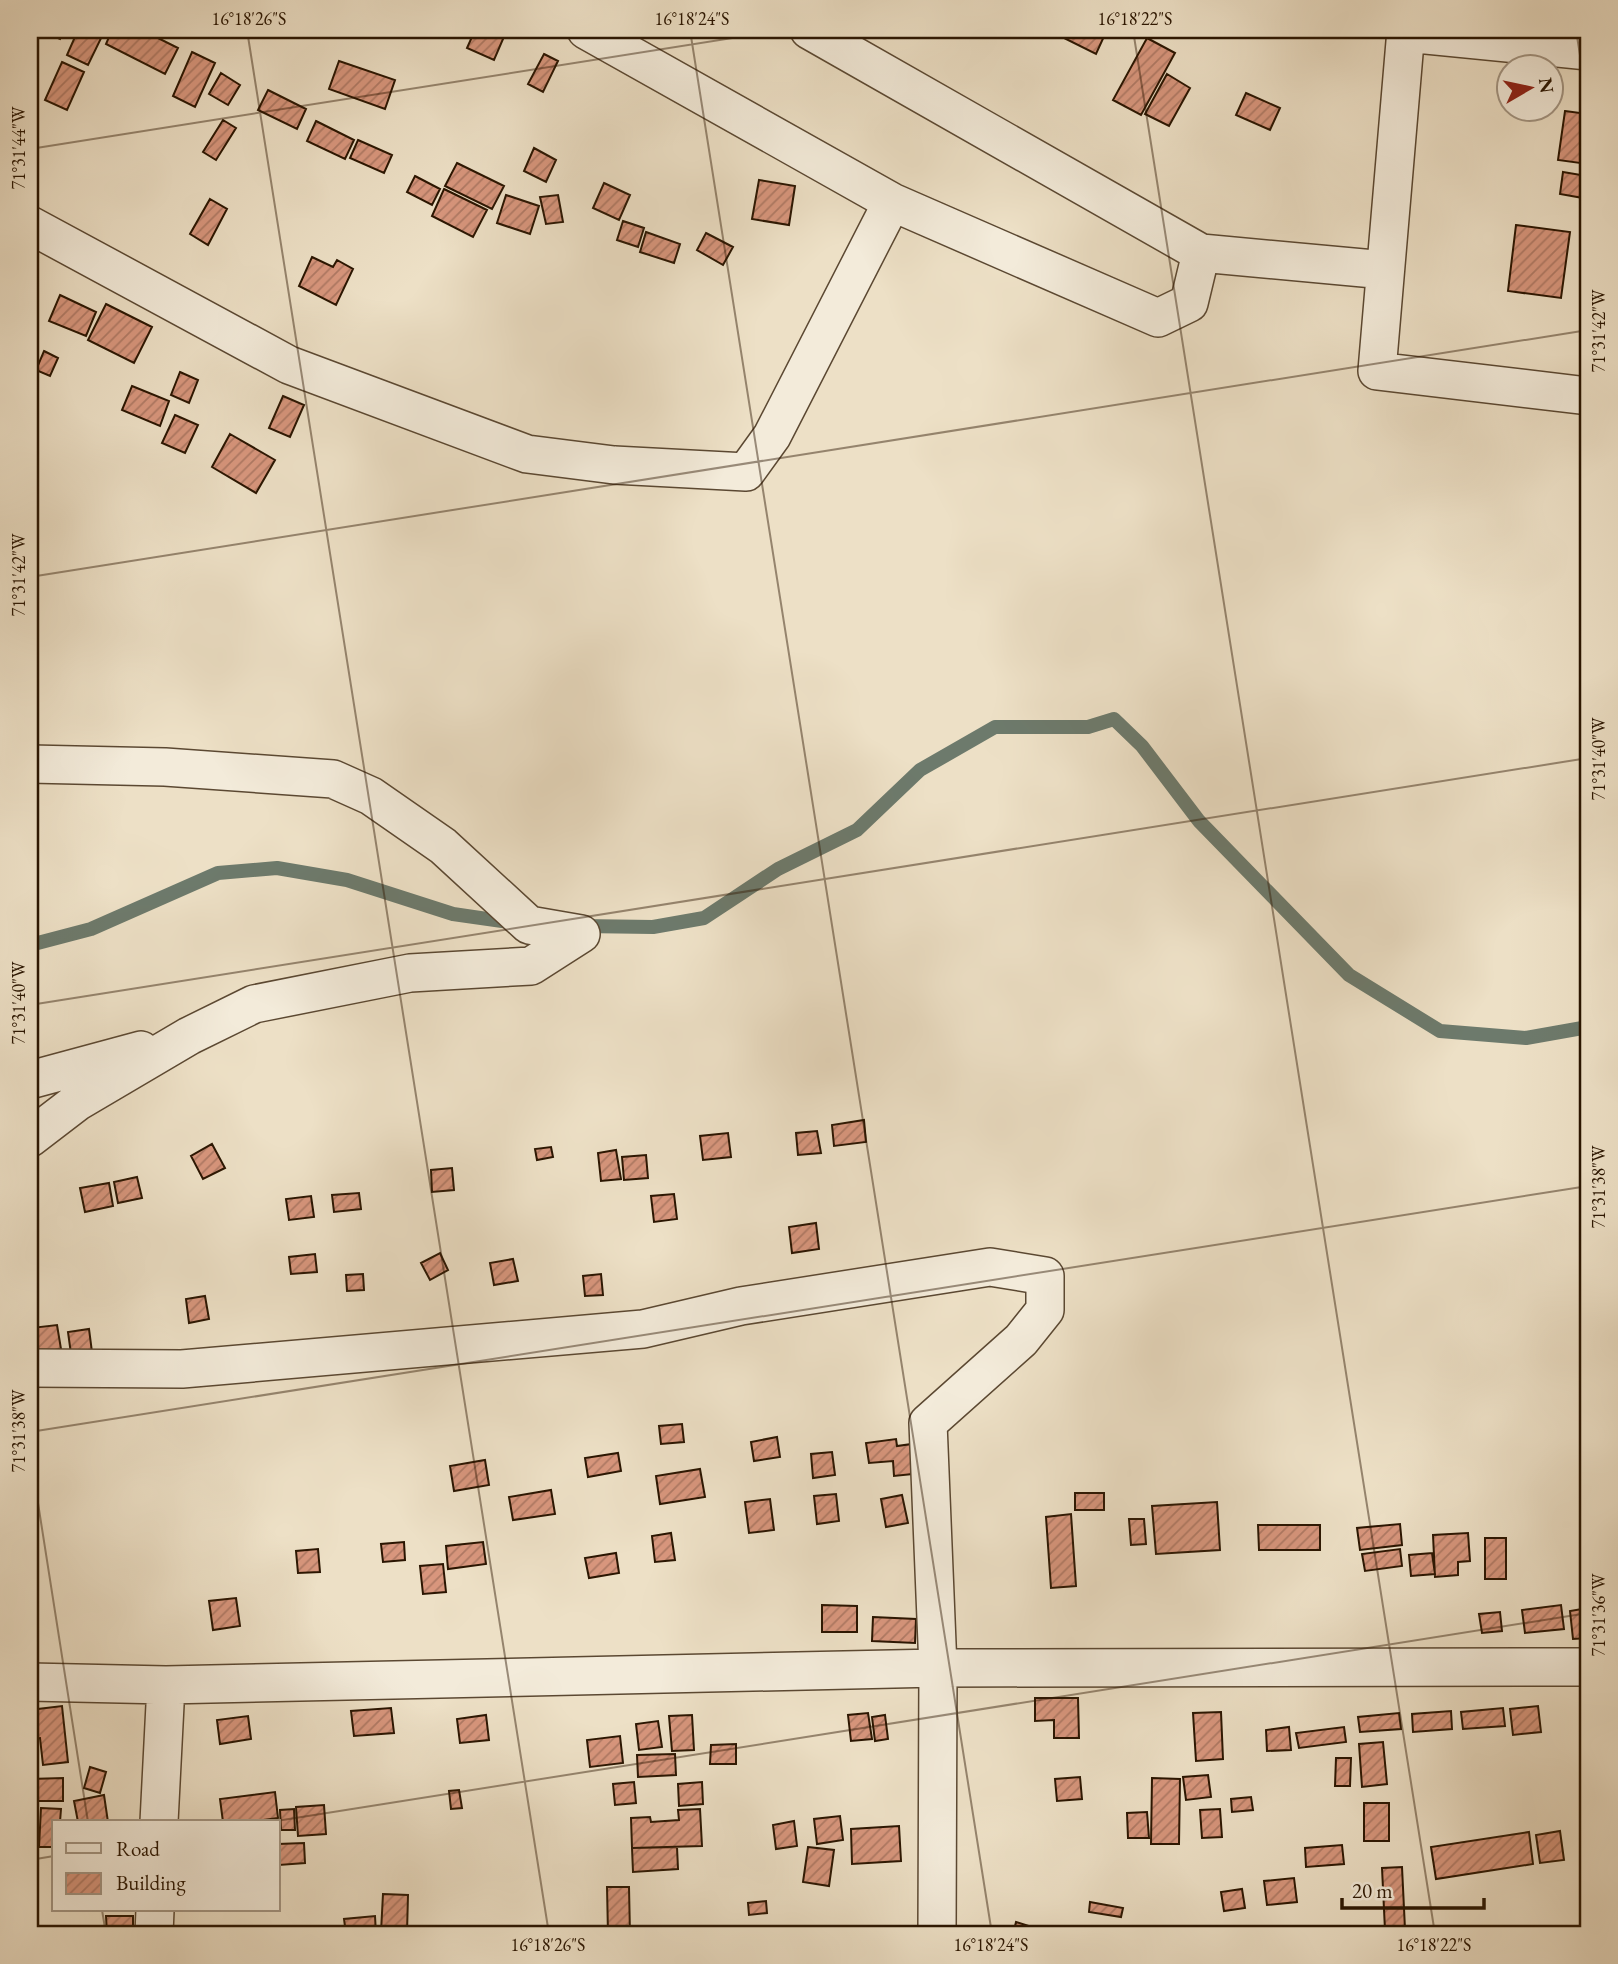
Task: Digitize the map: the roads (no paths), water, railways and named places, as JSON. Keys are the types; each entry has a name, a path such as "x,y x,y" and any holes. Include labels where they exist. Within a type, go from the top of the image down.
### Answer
{"street":[{"path":"586,30 892,202 1158,318 1189,303 1201,253"},
{"path":"810,30 1201,253 1385,270"},
{"path":"1588,51 1406,31 1377,372 1588,396"},
{"path":"30,225 289,365 527,454 614,465 746,472 772,436 892,202"},
{"path":"30,764 165,767 333,779 371,796 443,846 529,925 581,934 531,966 410,973 254,1004 189,1036 77,1102 30,1138"},
{"path":"30,1080 189,1036"},
{"path":"30,1368 181,1369 643,1329 741,1306 990,1267 1045,1276 1045,1310 1021,1340 928,1423 938,1668 937,1934"},
{"path":"30,1682 166,1685 938,1668 1588,1667"},
{"path":"159,1820 166,1685"},
{"path":"154,1934 155,1912"}],"waterway":[{"path":"581,926 653,927 704,918 778,869 857,830 920,770 995,727 1088,727 1114,719 1142,746 1199,821 1349,975 1440,1031 1526,1038 1588,1027"},
{"path":"30,945 91,929 218,873 277,868 347,880 453,914 515,923"}]}
